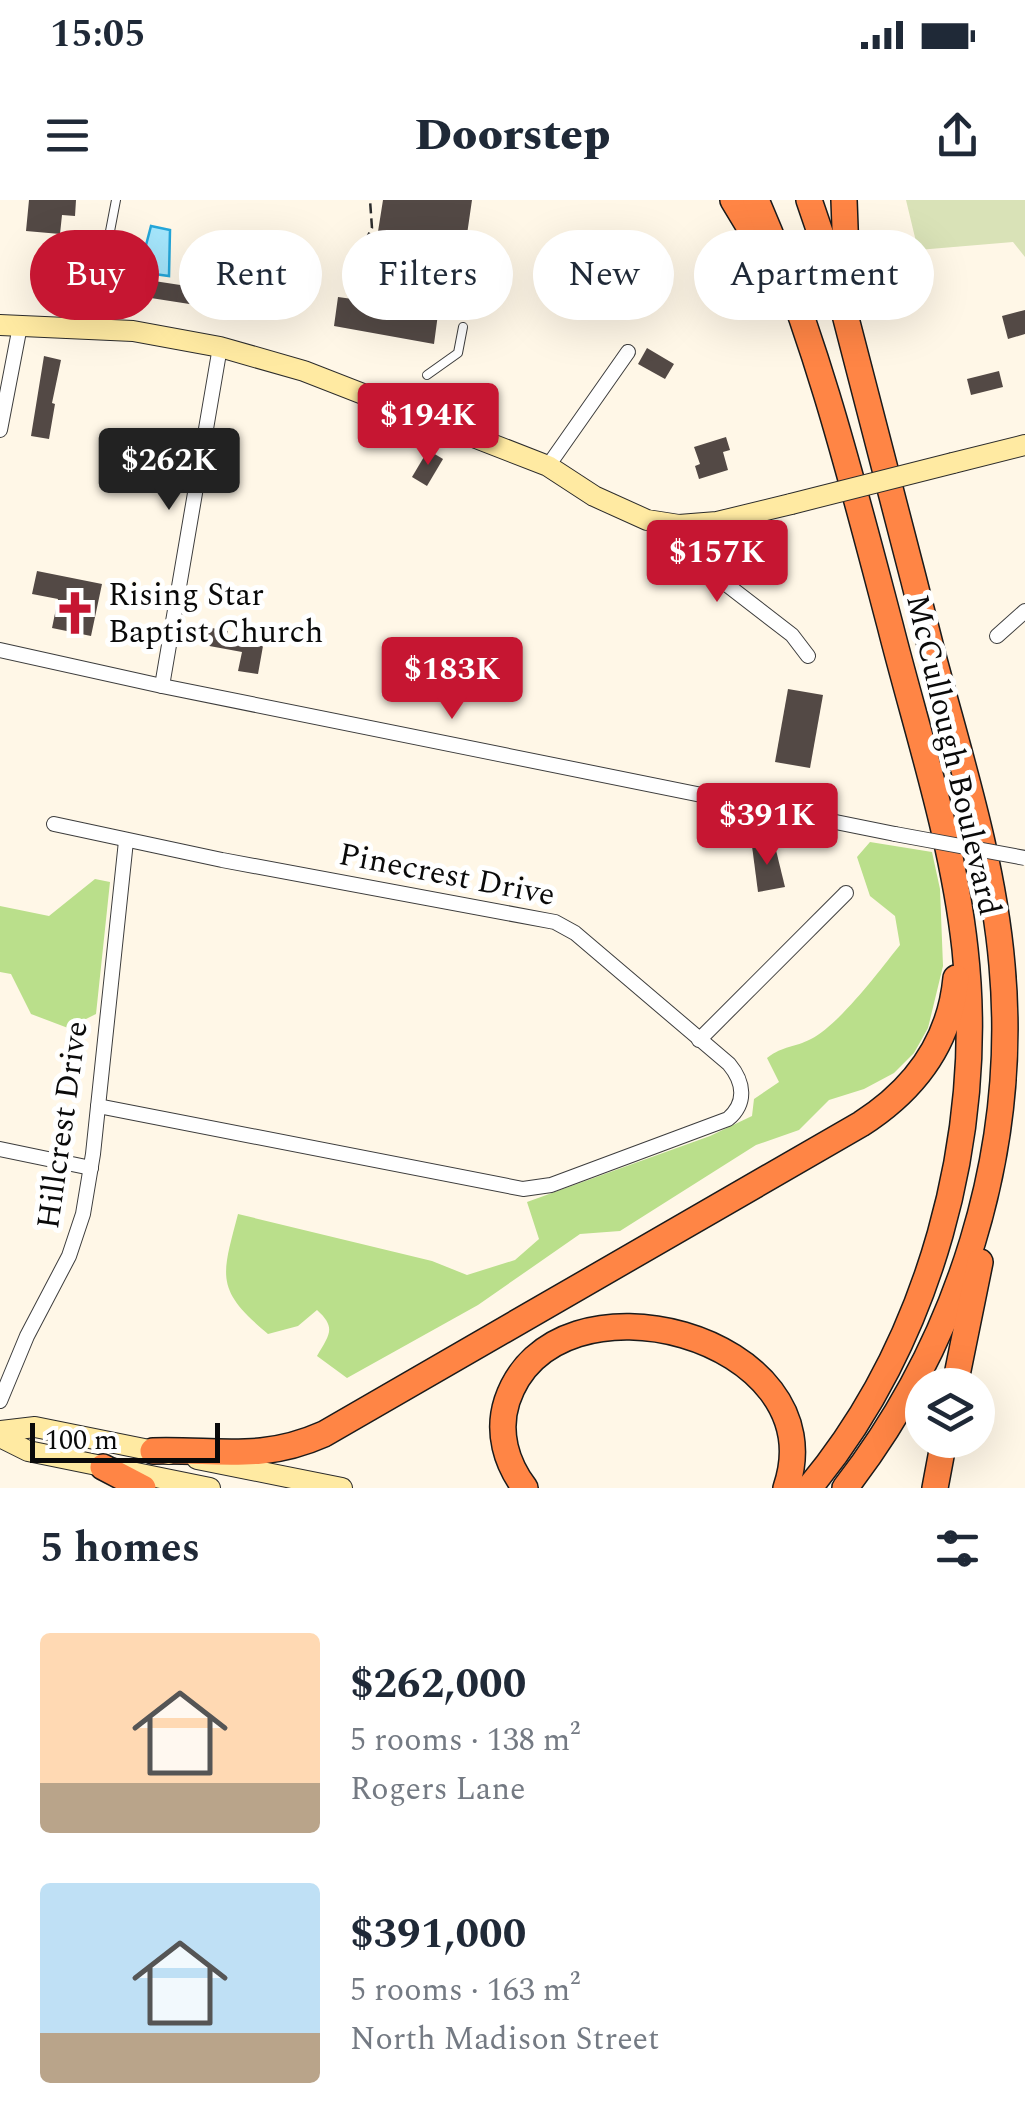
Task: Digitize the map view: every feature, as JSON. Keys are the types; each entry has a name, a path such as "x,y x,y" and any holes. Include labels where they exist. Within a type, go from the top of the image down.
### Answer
{"highway":[{"path":"734,200 766,256 837,424"},
{"name":"McCullough Boulevard","path":"756,200 800,311 837,424 958,903 968,995 966,1088 956,1164 942,1225 914,1308 889,1364 848,1434 809,1488"},
{"name":"McCullough Boulevard","path":"809,200 852,342 986,864 997,922 1004,1001 998,1125 986,1194 948,1310 902,1404 845,1488"},
{"path":"844,200 852,342"},
{"path":"153,1451 260,1453 291,1448 324,1434 878,1113 922,1070 943,1033 954,992 958,903"},
{"path":"958,1368 996,1178 998,1125"},
{"path":"525,1488 508,1458 503,1434 505,1409 521,1374 540,1353 565,1340 637,1327 680,1333 709,1344 736,1359 763,1382 791,1431 793,1458 786,1488"},
{"path":"934,1488 940,1458"},
{"path":"943,1458 944,1488"},
{"path":"104,1467 143,1488"}],"street":[{"path":"0,430 10,326 133,332 220,348 304,371 548,466 624,511 679,525 717,522 1025,445"},
{"path":"162,686 220,348"},
{"path":"548,466 628,352"},
{"path":"679,525 687,554 792,636 808,656"},
{"path":"998,636 1025,611"},
{"path":"0,650 162,686 1025,858"},
{"name":"Pinecrest Drive","path":"54,824 555,922 575,933 729,1064 740,1080 741,1102 734,1114 639,1154 532,1189 513,1189 98,1106"},
{"name":"Hillcrest Drive","path":"0,1402 26,1336 73,1247 83,1214 126,841"},
{"path":"700,1040 846,893"},
{"path":"0,1149 91,1168"},
{"path":"0,1434 34,1427 342,1488"},
{"path":"0,1434 28,1451 210,1488"}],"lane":[{"path":"92,330 116,200"},
{"path":"427,375 458,353 463,327"}],"path":[{"path":"370,200 371,230"}],"green space":[{"path":"906,200 1025,200 1025,257 1013,242 934,249 934,230 913,230"},
{"path":"870,842 932,852 940,889 943,966 928,1028 914,1053 894,1073 864,1089 829,1100 799,1130 756,1145 620,1231 580,1234 478,1305 347,1378 317,1356 329,1327 317,1310 298,1326 268,1334 238,1305 231,1293 226,1267 238,1214 432,1261 467,1275 515,1260 539,1239 527,1202 710,1136 752,1116 754,1099 779,1082 767,1058 811,1039 834,1022 900,945 895,916 870,896 857,857"},
{"path":"95,879 110,882 96,1014 68,1028 31,1014 11,974 0,972 0,906 49,916"}],"water":[{"path":"151,226 170,230 169,276 159,275 159,230 150,230"}],"building":[{"path":"29,200 76,200 75,216 62,215 60,230 26,231"},
{"path":"383,200 472,200 468,230 378,230"},
{"path":"159,282 179,285 179,302 159,299"},
{"path":"338,297 342,298 342,320 437,320 434,344 334,326"},
{"path":"1025,310 1025,334 1008,339 1002,316"},
{"path":"647,348 674,364 665,379 638,364"},
{"path":"44,356 61,360 49,439 31,436"},
{"path":"999,371 1003,387 971,395 967,379"},
{"path":"726,437 730,450 723,452 728,470 699,479 695,466 700,464 694,447"},
{"path":"428,450 443,459 427,486 412,477"},
{"name":"Rising Star Baptist Church","path":"37,571 102,584 91,636 52,628 58,599 32,594"},
{"path":"196,625 228,631 226,639 263,646 258,674 238,671 242,652 193,643"},
{"path":"788,689 823,695 810,768 775,762"},
{"path":"774,842 785,887 758,892 752,846"}],"place":[{"name":"Rising Star Baptist Church","path":"75,613"}]}
